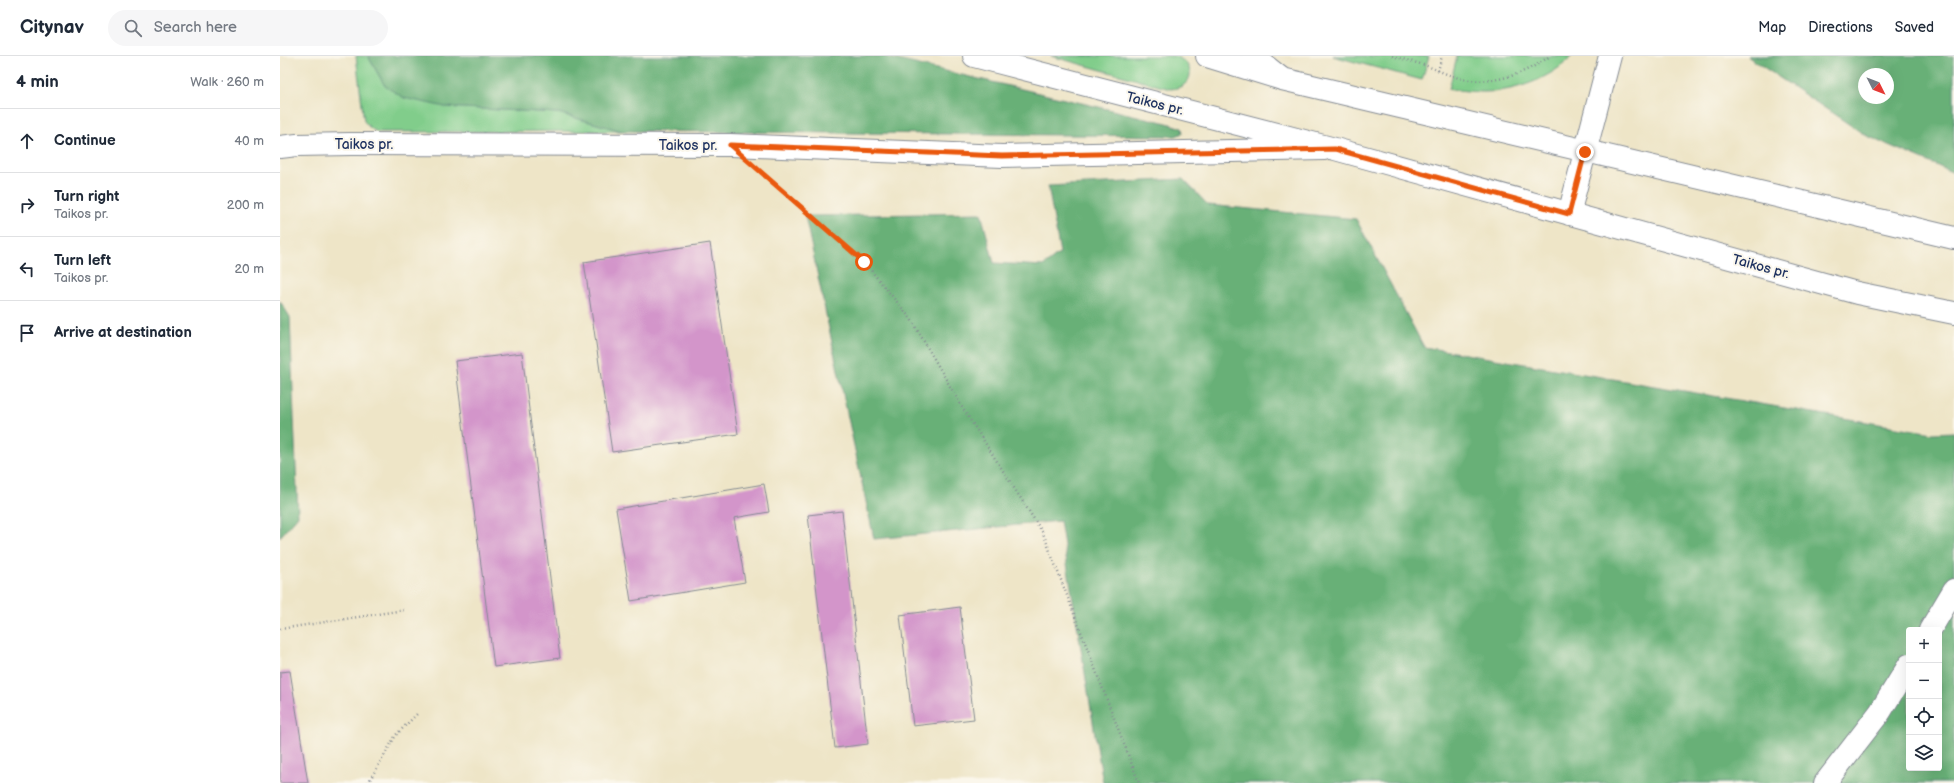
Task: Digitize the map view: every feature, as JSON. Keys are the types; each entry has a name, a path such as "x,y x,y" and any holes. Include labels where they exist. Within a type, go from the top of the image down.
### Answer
{"main road":[{"name":"Taikos pr.","path":"974,56 1335,149 1857,293 1954,313"},
{"path":"1208,56 1282,79 1585,152 1954,238"},
{"path":"1254,56 1282,79"},
{"path":"1569,214 1610,56"},
{"name":"Taikos pr.","path":"280,147 297,144 730,145 1002,156 1335,149"},
{"path":"1932,627 1954,590"},
{"path":"1825,783 1880,712 1906,669"}],"path":[{"path":"1392,56 1458,78 1490,80 1502,79 1535,67 1550,56"},
{"path":"1438,71 1442,56"},
{"path":"759,171 864,262 910,319 962,406 1043,533 1138,783"},
{"path":"280,629 404,610"},
{"path":"368,783 396,735 418,713"}],"green space":[{"path":"356,56 368,56 385,86 445,107 558,113 622,131 377,132 370,128 364,121"},
{"path":"368,56 881,56 1167,123 1182,128 1183,133 1176,136 622,131 558,113 445,107 404,98 385,86"},
{"path":"1051,56 1174,56 1187,64 1190,75 1184,84 1178,88 1170,89"},
{"path":"1333,56 1429,56 1422,80"},
{"path":"1457,56 1572,56 1554,71 1531,83 1507,90 1483,92 1449,89"},
{"path":"1747,56 1954,56 1954,173 1865,135"},
{"path":"1183,179 1208,205 1356,219 1424,347 1932,433 1954,432 1954,783 1103,783 1060,521 874,539 805,216 981,213 994,263 1043,266 1060,253 1048,186"},
{"path":"280,301 290,317 298,516 280,537"}],"building":[{"path":"710,243 738,434 612,452 584,262"},
{"path":"522,353 560,658 494,667 455,361"},
{"path":"764,484 769,512 734,518 745,582 631,601 616,509"},
{"path":"842,511 868,744 835,748 808,515"},
{"path":"960,607 974,719 913,726 900,615"},
{"path":"290,671 308,783 280,783 280,672"}],"route":[{"path":"864,262 730,145 1002,156 1335,149 1569,214 1585,152"}]}
